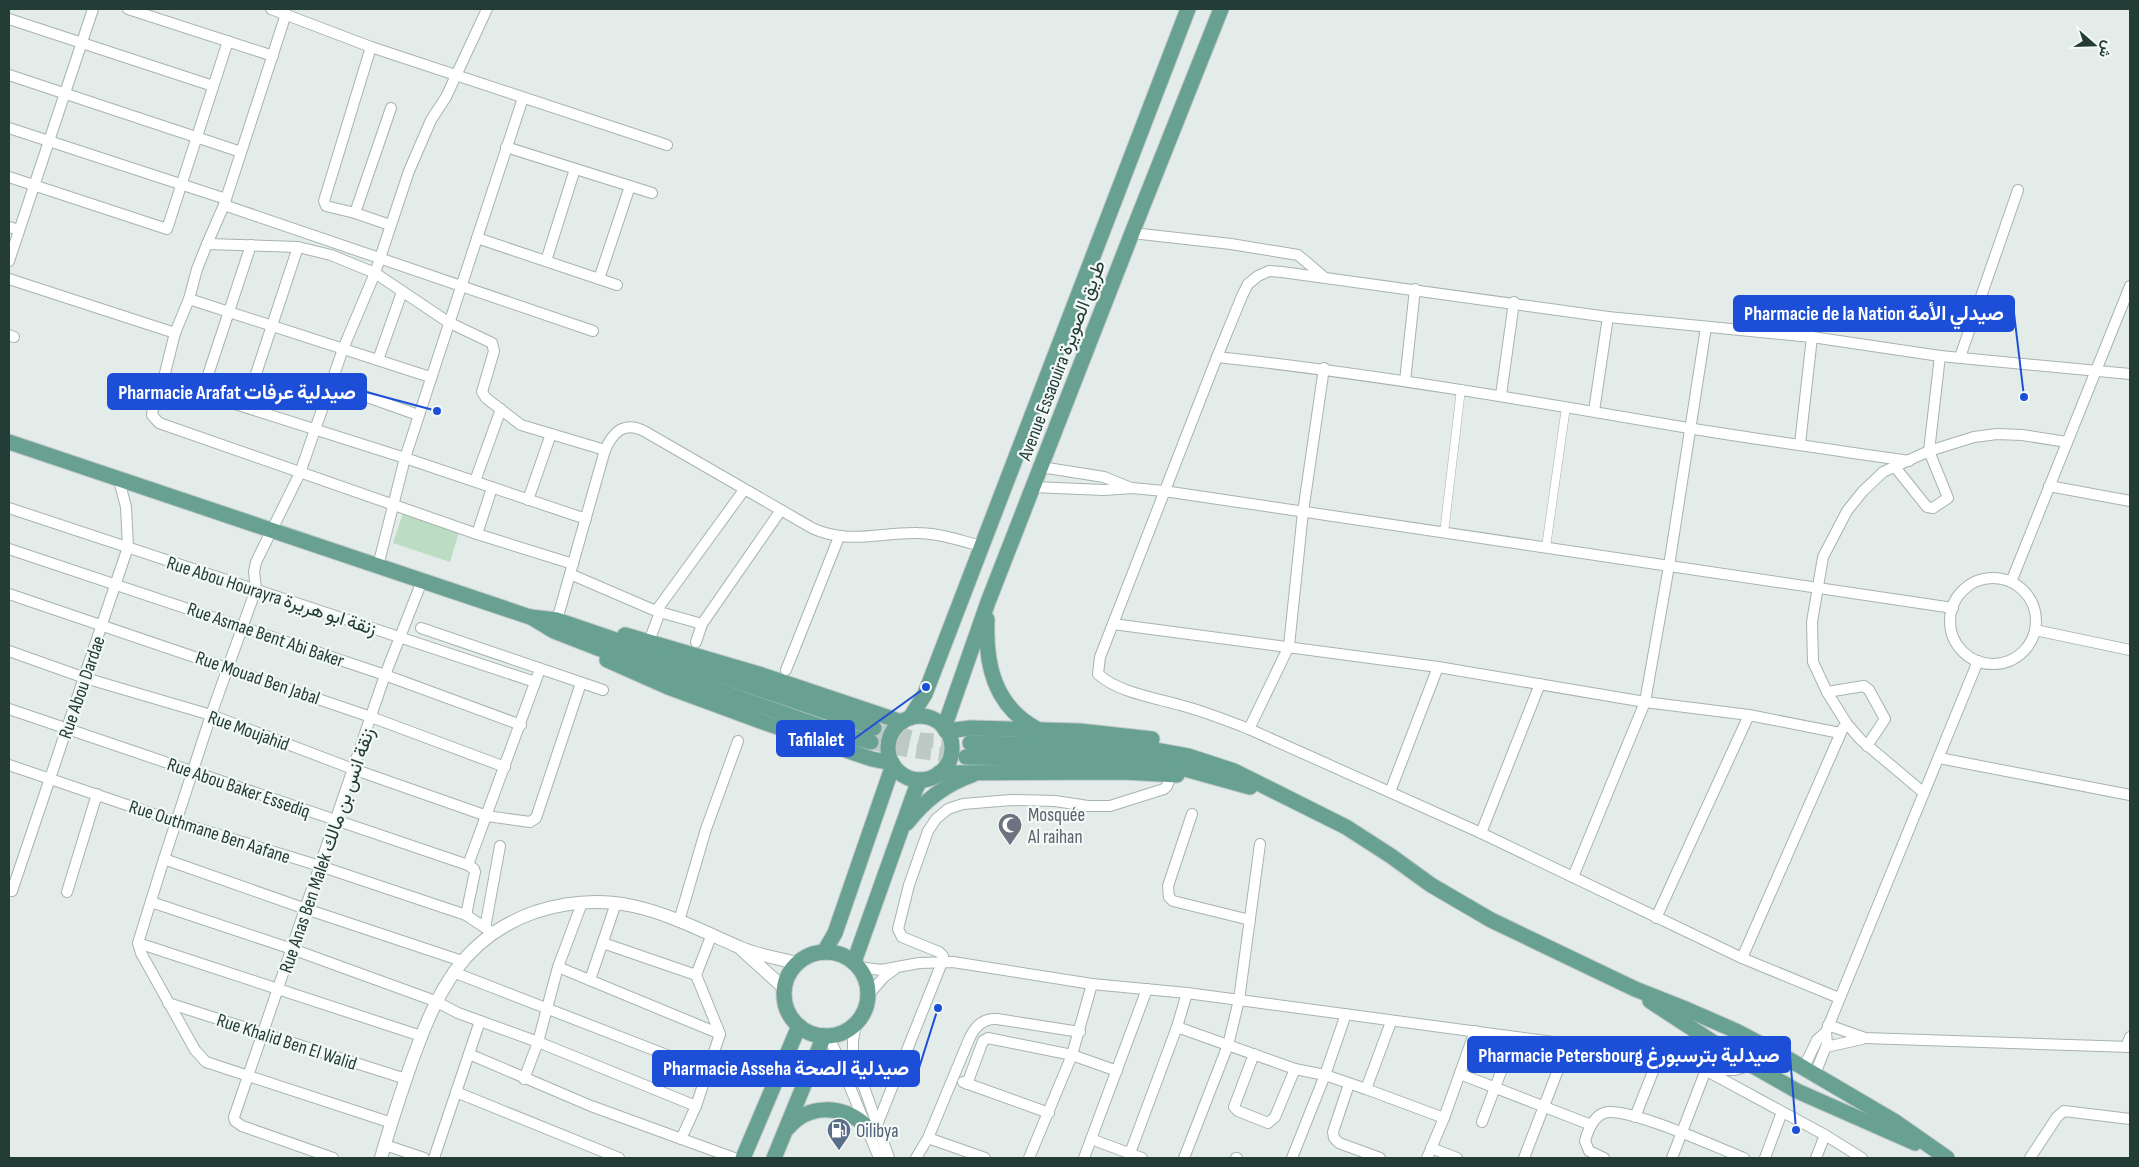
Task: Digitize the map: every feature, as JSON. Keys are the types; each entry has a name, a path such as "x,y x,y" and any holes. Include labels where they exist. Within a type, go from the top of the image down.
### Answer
{"main road":[{"name":"Avenue Essaouira طريق الصويرة","path":"906,720 925,694 1188,9"},
{"name":"Avenue Essaouira طريق الصويرة","path":"945,729 988,602 1221,9"},
{"path":"9,442 422,581 530,616 557,620 595,640 611,663 668,687 771,725 892,764 906,777 921,780 939,773 980,772 1124,772 1171,775 1203,767"},
{"path":"988,602 986,642 992,679 1007,705 1038,730"},
{"path":"530,616 549,629 595,640 872,735"},
{"path":"595,640 613,633 629,636 906,720 929,718 945,729 971,728 1100,732 1143,737 1181,745 1194,752 1203,767"},
{"path":"824,952 835,933 892,764 888,744 893,731 906,720"},
{"path":"939,773 948,763 951,750 945,729"},
{"path":"968,750 1133,746 1170,751 1203,767 1234,771 1346,827 1470,909 1634,989 1736,1031 1894,1120 1941,1157"},
{"path":"900,832 915,812 934,795 955,782 980,772"},
{"path":"856,964 900,832 916,788 921,780"},
{"path":"824,952 841,954 856,964 866,980 868,995 865,1010 856,1024 842,1033 826,1036 810,1033 798,1026 786,1009 784,988 787,977 797,963 807,956 824,952"},
{"path":"1634,989 1725,1050 1805,1095 1941,1157"},
{"path":"743,1158 798,1026"},
{"path":"1725,1050 1729,1039 1736,1031"},
{"path":"774,1158 826,1036"},
{"path":"1805,1095 1815,1088 1812,1073"},
{"path":"785,1131 791,1124 806,1114 823,1110 841,1111 870,1124"}],"street":[{"path":"9,262 93,9"},
{"path":"128,9 273,56"},
{"path":"270,9 523,98 668,145"},
{"path":"392,1123 213,1065 201,1058 168,1003 138,943 211,715 256,589 254,572 256,562 300,473 314,428 343,349 375,273 409,171 431,120 446,97 487,9"},
{"path":"286,14 225,202 197,269 189,299 175,333 152,415 163,426 478,534 574,564"},
{"path":"9,19 213,86"},
{"path":"9,177 167,229 228,41"},
{"path":"371,46 324,202 326,206 332,209 355,213 390,226"},
{"path":"9,75 241,152"},
{"path":"378,566 405,458 418,415 523,98"},
{"path":"355,213 391,108"},
{"path":"9,128 182,185 380,258 593,331"},
{"path":"506,147 652,193"},
{"path":"546,261 575,169"},
{"path":"599,279 630,186"},
{"path":"1960,357 2018,190"},
{"path":"9,227 19,230"},
{"path":"1132,233 1231,244 1298,256 1324,277"},
{"path":"476,238 617,285"},
{"path":"207,244 298,247 331,255 375,273 448,322 492,343 494,351 482,392 484,396 509,417 521,425 605,450"},
{"path":"202,393 251,245"},
{"path":"245,407 298,247"},
{"path":"1839,998 1742,958 1481,833 1249,729 1215,715 1156,700 1105,680 1098,674 1098,664 1113,624 1216,357 1242,296 1248,284 1258,276 1269,272 1324,277 1608,316 1812,337 1940,356 2130,374"},
{"path":"9,279 175,333"},
{"path":"2011,582 2130,286"},
{"path":"1405,381 1415,289"},
{"path":"378,360 402,292"},
{"path":"189,299 430,378"},
{"path":"1501,395 1514,302"},
{"path":"1594,411 1608,316"},
{"path":"1573,877 1645,702 1669,566 1706,327"},
{"path":"1800,444 1812,337"},
{"path":"1895,467 1927,507 1933,508 1945,502 1948,495 1929,451 1940,356"},
{"path":"1216,357 1324,368 1501,395 1690,428 1909,461"},
{"path":"1249,729 1289,646 1303,512 1324,368"},
{"path":"163,381 314,428 586,519"},
{"path":"331,384 418,415"},
{"path":"1444,533 1461,389"},
{"path":"1546,547 1566,407"},
{"path":"475,481 501,409"},
{"path":"557,620 605,450 614,433 620,428 636,427 817,530 839,537 916,532 982,546"},
{"path":"528,500 551,434"},
{"path":"1924,793 1867,746 1847,724 1827,692 1813,662 1812,622 1823,557 1847,511 1863,490 1883,472 1929,451 1974,437 1997,434 2043,437 2067,442"},
{"path":"1041,467 1104,477 1132,488"},
{"name":"Rue Abou Dardae","path":"12,891 128,546 126,507 119,480"},
{"path":"2049,486 2130,501"},
{"path":"1033,487 1104,490 1132,488 1164,491 1953,608"},
{"path":"478,534 492,488"},
{"path":"651,636 658,612 744,490"},
{"name":"Rue Abou Hourayra زنقة ابو هريرة","path":"9,508 535,682"},
{"path":"696,642 702,624 781,510"},
{"path":"786,670 839,537"},
{"name":"Rue Asmae Bent Abi Baker","path":"9,549 243,626 521,725"},
{"path":"570,574 658,612 702,624"},
{"path":"2001,579 2011,582 2019,587 2032,602 2036,620 2035,630 2030,642 2023,652 2013,659 2002,663 1990,664 1978,661 1963,651 1953,636 1950,618 1953,608 1963,590 1981,580 2001,579"},
{"name":"Rue Anas Ben Malek زنقة انس بن مالك","path":"333,1158 242,1126 235,1121 234,1117 385,675 422,581"},
{"name":"Rue Mouad Ben Jabal","path":"9,594 371,716 505,767"},
{"path":"1113,624 1438,667 1645,702 1749,714 1840,733"},
{"path":"421,628 603,690"},
{"path":"2035,630 2130,650"},
{"name":"Rue Moujahid","path":"9,651 85,678 211,715 353,769 487,816 530,822 536,820 581,683"},
{"path":"1812,1073 1817,1040 1827,1028 1978,661"},
{"path":"1390,792 1438,667"},
{"path":"466,915 474,872 474,869 468,865 540,669"},
{"path":"1481,833 1540,684"},
{"path":"1827,692 1861,686 1869,690 1885,719 1867,746"},
{"name":"Rue Abou Baker Essediq","path":"9,709 66,730 193,770 468,865"},
{"path":"1656,918 1749,714"},
{"path":"1742,958 1840,733 1847,724"},
{"path":"679,921 706,829 738,741"},
{"path":"1938,758 2130,795"},
{"name":"Rue Outhmane Ben Aafane","path":"9,764 176,822 320,866 466,915 489,930"},
{"path":"870,1124 942,962 941,954 902,937 898,929 909,885 928,831 942,814 963,804 1012,800 1055,801 1088,806 1110,806 1164,789 1171,775"},
{"path":"67,892 97,794"},
{"path":"1192,814 1168,886 1169,897 1173,901 1250,920"},
{"path":"1184,1158 1228,1045 1239,1000 1260,844"},
{"path":"489,930 500,846"},
{"path":"164,859 462,961"},
{"path":"151,902 292,949 436,1001 480,1021 538,1042 696,1106"},
{"path":"524,1079 538,1042 558,967 582,903"},
{"path":"381,1158 421,1036 436,1001 453,972 489,930 542,910 582,903 616,903 648,910 679,921 740,948 797,963"},
{"path":"590,980 616,903"},
{"path":"681,1139 696,1106 720,1034 696,975 712,934"},
{"path":"138,943 421,1036"},
{"path":"603,943 696,975"},
{"path":"740,948 784,988"},
{"path":"856,964 881,970 919,963 942,962 1092,984 1187,993 1346,1014 1391,1022 1475,1031 1658,1058 1707,1068 1728,1070 1751,1065"},
{"path":"558,967 720,1034"},
{"path":"868,995 884,977 896,968"},
{"path":"453,972 708,1070"},
{"path":"1029,1158 1072,1056 1092,984"},
{"path":"1084,1158 1147,989"},
{"path":"1130,1153 1177,1027 1187,993"},
{"name":"Rue Khalid Ben El Walid","path":"168,1003 406,1079"},
{"path":"1292,1158 1325,1075 1346,1014"},
{"path":"916,1158 928,1138 973,1030 985,1020 997,1019 1080,1032"},
{"path":"434,1158 480,1021"},
{"path":"1366,1089 1391,1022"},
{"path":"856,1024 852,1056 879,1158"},
{"path":"1177,1027 1295,1069 1325,1075 1444,1118"},
{"path":"1827,1028 1865,1038 2129,1044"},
{"path":"1812,1073 1826,1047 1828,1040 1827,1028"},
{"path":"1427,1158 1444,1118 1475,1031"},
{"path":"826,1036 834,1048 870,1124 889,1158"},
{"path":"967,1084 983,1041 988,1038 1072,1056 1117,1071"},
{"path":"1826,1047 1865,1038"},
{"path":"1524,1158 1568,1044"},
{"path":"1672,1158 1707,1068 1725,1050"},
{"path":"469,1054 524,1079 734,1158"},
{"path":"1254,1054 1234,1107 1238,1111 1268,1123 1275,1117 1295,1069"},
{"path":"1635,1117 1658,1058"},
{"path":"1707,1068 1862,1158"},
{"path":"1482,1122 1502,1069"},
{"path":"1460,1074 1591,1125"},
{"path":"953,1079 1049,1113"},
{"path":"1350,1084 1333,1135 1339,1143 1373,1157"},
{"path":"456,1092 619,1158"},
{"path":"1604,1158 1593,1154 1586,1148 1585,1141 1591,1125 1598,1116 1607,1112 1635,1117 1682,1133 1744,1158"},
{"path":"1765,1158 1782,1112"},
{"path":"2030,1158 2057,1117 2064,1112 2130,1118"},
{"path":"1816,1158 1825,1135"},
{"path":"928,1138 985,1158"},
{"path":"1091,1139 1142,1158"},
{"path":"384,1145 424,1158"},
{"path":"1431,1148 1457,1158"}],"green space":[{"path":"403,513 459,532 450,562 393,543"}],"tunnel":[{"path":"874,728 921,740 970,743"},
{"path":"871,742 909,750 966,757"}],"place":[{"name":"Pharmacie de la Nation صيدلي الأمة","path":"2024,397"},
{"name":"Pharmacie Arafat صيدلية عرفات","path":"437,411"},
{"name":"Tafilalet","path":"926,687"},
{"name":"Mosquée Al raihan","path":"1010,846"},
{"name":"Pharmacie Asseha صيدلية الصحة","path":"938,1008"},
{"name":"Pharmacie Petersbourg صيدلية بترسبورغ","path":"1796,1130"},
{"name":"Oilibya","path":"839,1151"}]}
